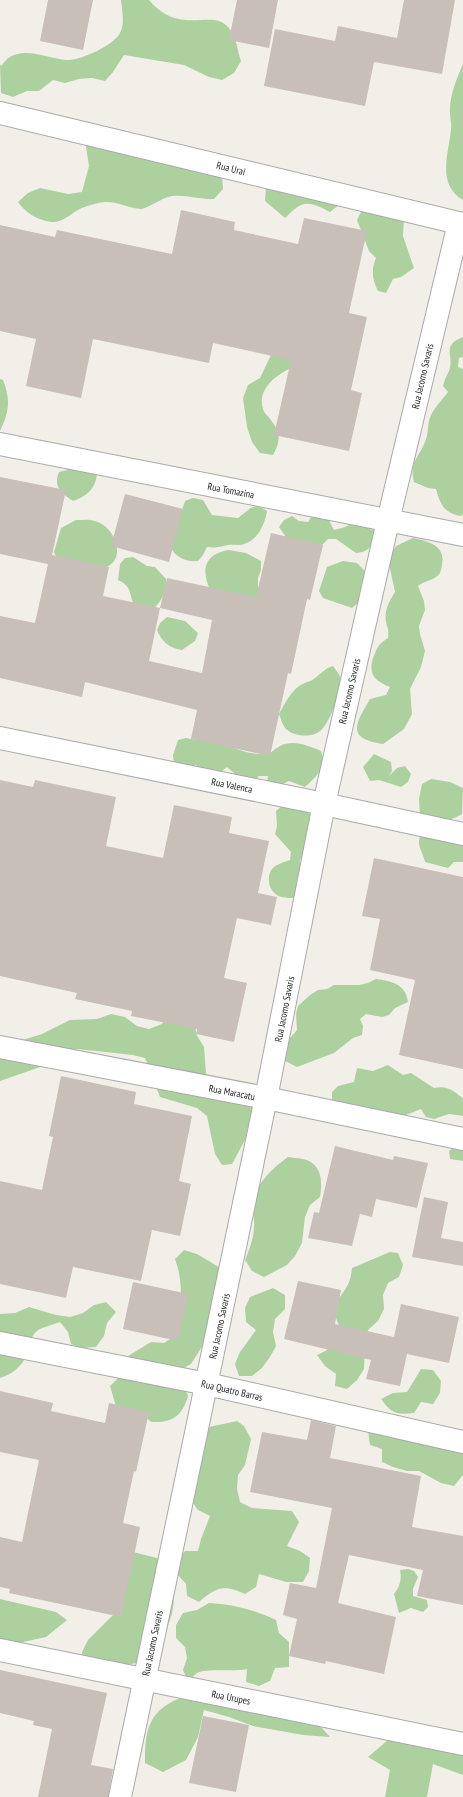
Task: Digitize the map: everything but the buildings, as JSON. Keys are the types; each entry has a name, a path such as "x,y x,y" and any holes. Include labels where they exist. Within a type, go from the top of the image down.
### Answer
{"street":[{"name":"Rua Urai","path":"0,113 461,223"},
{"name":"Rua Jacomo Savaris","path":"120,1797 266,1098 324,804 388,521 461,223"},
{"name":"Rua Tomazina","path":"0,444 463,535"},
{"name":"Rua Valenca","path":"0,738 463,834"},
{"name":"Rua Maracatu","path":"0,1047 266,1098 463,1139"},
{"name":"Rua Quatro Barras","path":"0,1343 207,1384 463,1442"},
{"name":"Rua Urupes","path":"0,1650 463,1744"}],"green space":[{"path":"121,0 149,0 161,11 175,18 186,20 212,20 224,23 229,27 236,40 241,61 234,73 222,80 209,77 184,65 124,55 105,81 92,78 79,79 65,83 53,80 39,91 27,91 13,97 1,93 0,64 1,66 6,60 16,54 31,53 73,60 104,47 117,38 122,29 123,17"},
{"path":"463,64 463,200 449,186 446,168 451,127 451,101"},
{"path":"109,130 123,130 222,175 223,189 214,199 173,196 141,209 114,203 98,203 87,206 62,220 55,222 37,218 28,213 21,206 18,202 28,193 40,188 68,194 82,192 89,166 85,140"},
{"path":"266,187 340,204 330,212 316,205 301,205 285,218 265,201"},
{"path":"367,207 404,219 403,236 414,268 401,277 393,279 386,293 378,291 376,287 373,279 373,270 376,258 369,251 357,220 361,212"},
{"path":"302,337 289,369 268,384 265,390 262,402 264,410 274,424 279,437 273,455 260,453 252,442 247,427 243,398 248,385 260,378 271,355"},
{"path":"463,337 463,357 459,358 458,367 463,369 463,514 461,516 450,513 444,507 439,499 436,489 428,488 414,482 413,469 416,459 426,439 431,415 448,392 443,386 449,371 450,347 456,340"},
{"path":"0,379 3,380 6,387 8,406 0,431"},
{"path":"69,462 97,471 97,477 91,490 87,494 73,501 59,489 57,481 59,472 67,470"},
{"path":"193,498 203,500 212,515 238,518 251,508 262,508 267,511 263,526 257,535 249,542 240,545 207,547 198,561 185,560 179,557 170,547 185,501"},
{"path":"326,515 334,530 350,525 356,525 375,531 373,543 365,551 356,553 336,539 328,539 319,548 288,540 279,527 284,520 292,516 299,521 308,522 312,516"},
{"path":"76,520 95,521 109,530 114,537 117,553 115,559 110,565 98,568 57,559 54,552 61,528"},
{"path":"413,538 434,545 438,548 441,552 442,566 438,575 418,586 424,601 425,610 419,626 425,651 421,667 410,689 412,714 404,729 383,744 363,738 357,729 360,716 370,699 386,695 390,687 377,680 371,669 373,658 378,646 388,638 386,610 395,592 388,559 396,546"},
{"path":"229,550 246,553 261,561 258,587 263,598 212,594 206,579 206,566 213,556 220,552"},
{"path":"133,557 147,566 155,567 166,579 163,596 153,609 136,609 129,589 118,580 120,564 125,558"},
{"path":"343,561 357,563 364,570 366,578 359,602 352,608 323,598 319,591 327,567"},
{"path":"167,617 185,621 198,633 195,641 182,650 173,648 166,644 157,630 160,623"},
{"path":"333,666 340,677 339,690 331,714 324,727 317,733 308,736 297,735 288,731 282,723 279,714 292,692 299,686"},
{"path":"186,738 211,740 246,752 261,754 270,753 285,744 296,743 321,751 323,762 319,772 305,787 289,781 274,788 267,784 268,776 259,776 253,783 236,780 234,773 227,767 214,778 196,765 189,768 174,764 173,755 178,740"},
{"path":"374,754 391,762 392,771 389,776 397,768 405,766 411,774 408,782 401,787 379,780 370,781 363,767"},
{"path":"431,779 450,782 463,788 462,814 447,820 420,815 419,799 422,784"},
{"path":"282,806 289,809 301,810 316,817 329,826 330,834 305,854 300,860 300,893 293,898 283,897 274,893 269,882 269,874 273,868 290,860 291,852 275,834 277,826 276,811"},
{"path":"422,832 463,833 463,862 454,862 448,868 425,862 419,844"},
{"path":"376,979 397,984 404,991 408,1002 395,1008 389,1015 382,1017 366,1014 360,1019 363,1026 362,1035 353,1038 334,1053 297,1067 283,1060 285,1044 297,1030 296,1014 298,1006 310,995 318,990 327,989 334,985 359,985"},
{"path":"169,1012 195,1020 196,1034 204,1047 206,1074 246,1091 255,1101 256,1115 248,1127 245,1140 232,1164 222,1165 215,1154 207,1116 197,1108 160,1097 145,1058 133,1055 77,1049 64,1052 43,1066 0,1081 0,1047 42,1034 70,1020 97,1019 111,1014 125,1017 137,1026 149,1029 162,1024"},
{"path":"388,1065 403,1075 411,1073 434,1088 443,1087 456,1093 463,1098 463,1116 449,1114 434,1119 426,1117 421,1109 406,1115 390,1118 336,1108 332,1100 332,1092 338,1086 354,1082 357,1068 373,1071"},
{"path":"463,1144 463,1161 450,1159 449,1151 457,1145"},
{"path":"288,1157 307,1160 314,1164 319,1172 321,1182 320,1197 310,1205 305,1217 302,1243 295,1256 287,1265 264,1277 252,1271 245,1260 254,1231 254,1197 256,1191 268,1174"},
{"path":"184,1250 197,1254 224,1270 205,1342 191,1364 180,1370 188,1396 186,1403 176,1417 165,1421 151,1422 142,1413 117,1410 110,1386 120,1376 128,1356 151,1342 164,1343 176,1335 181,1288 175,1259"},
{"path":"390,1252 398,1253 403,1265 399,1277 388,1283 383,1295 384,1309 378,1321 368,1330 365,1343 364,1369 357,1380 347,1389 335,1386 336,1374 325,1366 317,1355 331,1348 338,1341 341,1335 335,1310 337,1302 347,1287 352,1268"},
{"path":"273,1288 285,1295 285,1309 275,1319 273,1332 276,1346 262,1368 252,1376 239,1376 235,1364 240,1352 256,1330 246,1322 245,1308 250,1297"},
{"path":"106,1302 116,1312 107,1323 104,1336 96,1347 82,1348 71,1344 68,1332 60,1322 37,1331 20,1366 8,1375 0,1378 0,1314 15,1313 29,1307 56,1315 70,1317 83,1313 94,1305"},
{"path":"421,1369 433,1370 441,1381 440,1393 433,1404 421,1402 414,1413 403,1414 391,1410 381,1399 393,1393 407,1392"},
{"path":"237,1421 244,1426 251,1439 245,1465 238,1475 237,1489 240,1502 252,1508 292,1511 299,1522 287,1546 300,1551 310,1558 309,1571 303,1582 286,1582 259,1574 256,1587 245,1594 226,1588 220,1589 210,1593 199,1602 187,1596 186,1584 177,1574 177,1561 185,1551 198,1551 210,1516 198,1510 190,1499 201,1437 209,1427"},
{"path":"368,1431 463,1437 463,1475 454,1486 441,1483 419,1471 407,1471 382,1462 382,1449 370,1445"},
{"path":"129,1551 169,1561 174,1595 172,1615 163,1634 147,1658 125,1665 83,1666 82,1652 88,1640 117,1611"},
{"path":"408,1569 414,1571 418,1577 413,1589 413,1596 427,1600 428,1607 423,1612 411,1608 399,1613 394,1594 400,1583 400,1570"},
{"path":"0,1599 56,1612 67,1620 46,1637 0,1647"},
{"path":"209,1603 244,1608 276,1620 279,1633 289,1642 289,1667 275,1668 270,1681 259,1686 246,1682 247,1669 201,1672 197,1673 188,1682 183,1670 187,1658 185,1647 176,1638 176,1625 183,1613 197,1610"},
{"path":"205,1696 311,1716 330,1737 303,1735 253,1726 204,1710 198,1737 186,1760 163,1772 145,1763 147,1733 154,1717 160,1710 168,1704 181,1698"},
{"path":"401,1734 463,1754 463,1775 433,1764 427,1797 385,1797 390,1770 368,1757 388,1740"}]}
